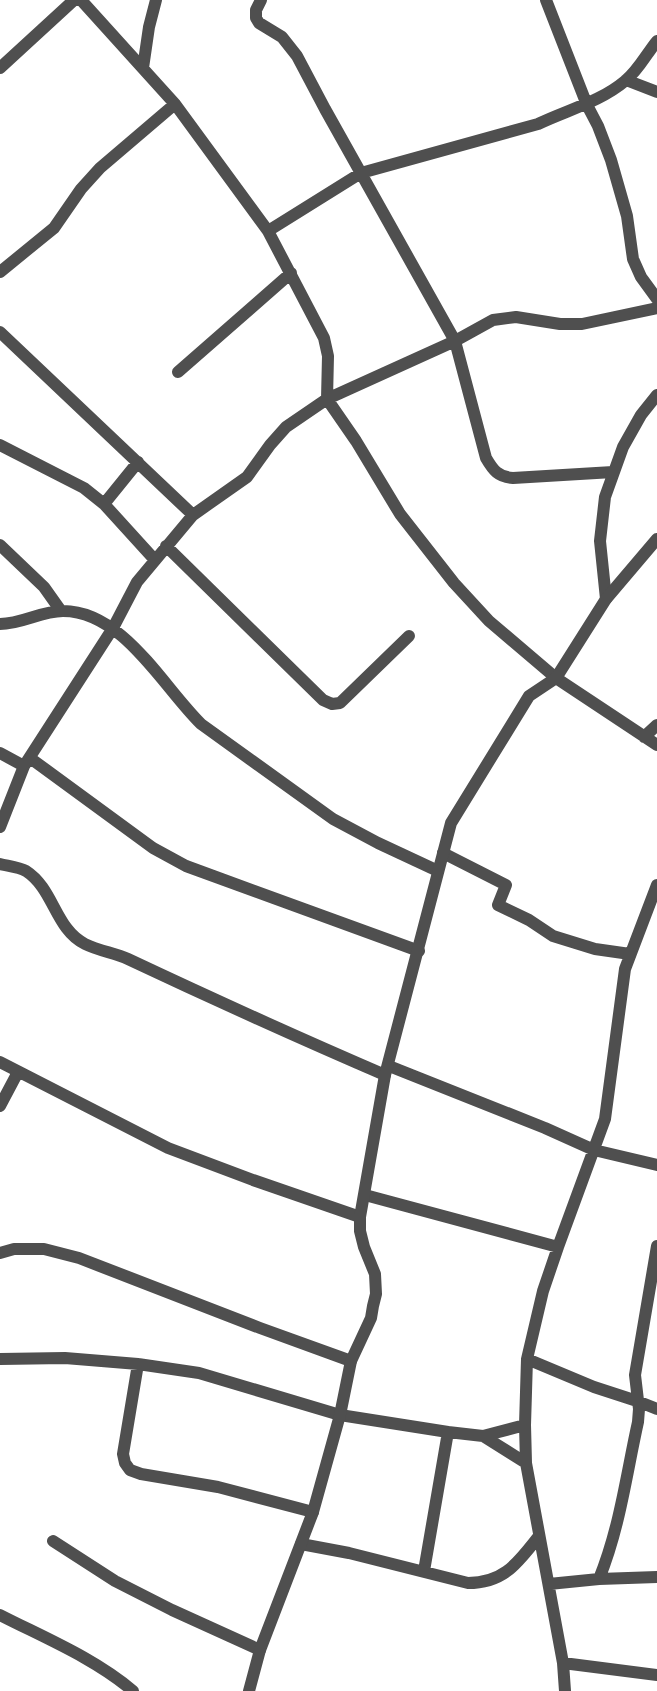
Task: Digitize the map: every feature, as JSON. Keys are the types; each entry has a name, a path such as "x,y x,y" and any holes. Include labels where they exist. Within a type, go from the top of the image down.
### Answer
{"street":[{"path":"0,68 74,0"},
{"path":"81,0 175,104 268,231 324,338 328,356 327,399 356,441 400,514 454,583 489,621 556,678 657,745"},
{"path":"143,68 149,27 156,0"},
{"path":"261,0 256,10 256,18 259,23 282,37 297,56 455,341 486,458 493,470 502,477 513,478 613,472"},
{"path":"546,0 611,160 627,216 633,259 641,277 657,299"},
{"path":"268,231 361,173 538,124 565,111 587,105 626,80 657,41"},
{"path":"626,80 657,92"},
{"path":"0,273 54,228 81,189 100,168 175,104"},
{"path":"178,372 291,273"},
{"path":"0,827 27,762 113,628 137,582 193,515 247,477 286,427 327,399 455,341 493,320 516,317 560,324 582,324 657,308"},
{"path":"0,332 193,515"},
{"path":"606,599 600,542 605,497 623,447 641,415 657,395"},
{"path":"0,446 66,478 104,504 154,559"},
{"path":"104,504 138,462"},
{"path":"249,1691 260,1650 313,1512 340,1415 351,1361 371,1318 376,1294 375,1274 364,1247 360,1231 360,1217 387,1071 451,823 529,696 556,678 606,599 657,539"},
{"path":"0,545 44,587 61,610"},
{"path":"166,546 289,668 324,700 332,704 340,703 409,636"},
{"path":"0,624 31,619 61,610 84,614 113,628 153,668 182,706 201,724 333,819 438,871"},
{"path":"644,737 657,725"},
{"path":"0,753 27,762 153,848 186,866 419,951"},
{"path":"443,853 506,885 498,905 529,920 553,936 595,949 630,954"},
{"path":"0,864 25,871 42,885 58,915 73,935 85,944 123,957 269,1026 545,1128 594,1150 657,1165"},
{"path":"565,1691 563,1663 526,1463 527,1359 543,1291 605,1119 625,969 653,907 657,885"},
{"path":"0,1062 168,1148 360,1217"},
{"path":"0,1106 18,1072"},
{"path":"365,1195 558,1247"},
{"path":"599,1579 619,1520 638,1422 635,1376 657,1246"},
{"path":"0,1253 14,1249 44,1248 79,1258 351,1361"},
{"path":"0,1359 65,1358 138,1364 199,1373 340,1415 448,1432 483,1436 525,1425"},
{"path":"527,1359 594,1387 657,1409"},
{"path":"138,1364 123,1454 124,1463 130,1470 150,1476 218,1487 313,1512"},
{"path":"424,1571 448,1432"},
{"path":"483,1436 526,1463"},
{"path":"302,1544 468,1583 482,1583 511,1570 539,1536"},
{"path":"53,1541 115,1581 260,1650"},
{"path":"549,1584 657,1577"},
{"path":"0,1615 67,1648 118,1678 133,1691"},
{"path":"563,1663 657,1675"}]}
